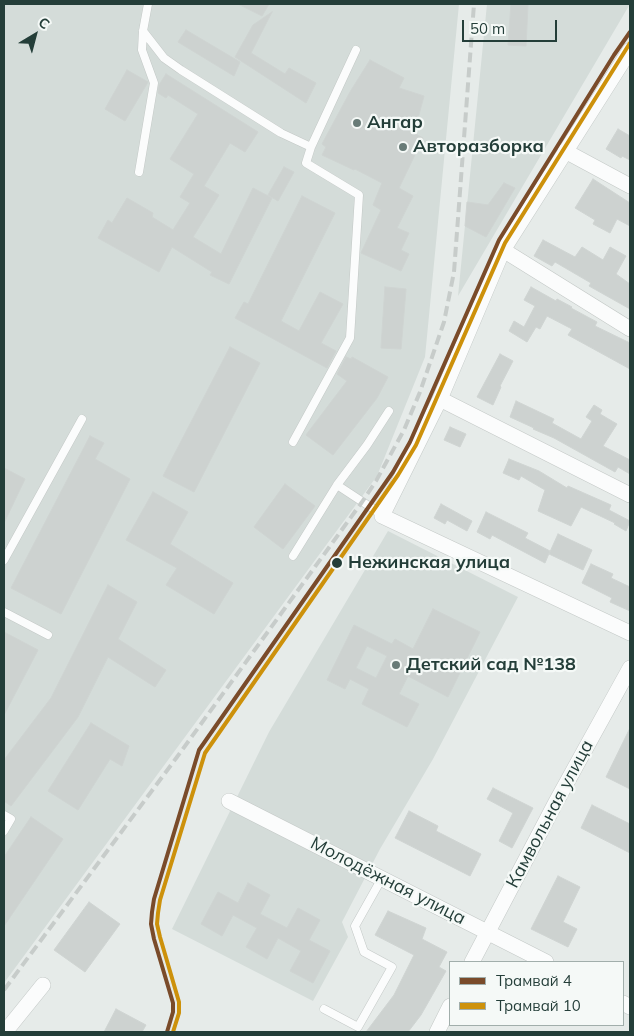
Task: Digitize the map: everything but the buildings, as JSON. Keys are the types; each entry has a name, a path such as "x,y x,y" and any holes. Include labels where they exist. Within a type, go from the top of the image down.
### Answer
{"street":[{"path":"630,50 504,250 440,399 382,516 630,633"},
{"path":"565,151 630,186"},
{"path":"504,250 630,329"},
{"path":"440,399 630,496"},
{"name":"Камвольная улица","path":"473,961 556,802 630,668"},
{"name":"Молодёжная улица","path":"230,801 544,961"},
{"path":"5,1032 43,985"},
{"path":"437,1032 449,1008"}],"lane":[{"path":"139,172 154,83 142,50 148,4"},
{"path":"143,31 164,58 181,70 281,133 311,147"},
{"path":"293,442 350,338 359,195 306,162 311,147 356,50"},
{"path":"293,556 338,484 389,411"},
{"path":"4,560 82,420"},
{"path":"338,484 382,516"},
{"path":"4,612 48,635"},
{"path":"4,815 11,819 4,831"},
{"path":"324,1010 358,1027 392,967 364,952 355,926 382,878"}],"shaded area":[{"path":"4,4 459,4 425,357 377,476 4,983"},
{"path":"487,4 630,4 458,296"},
{"name":"Детский сад №138","path":"388,531 518,597 433,759 380,849 342,922 348,937 313,1001 172,929 269,732"}],"railway":[{"path":"4,990 177,757 362,502 376,481 404,430 420,392 444,322 454,272 474,4"}],"tram line":[{"name":"4","path":"167,1032 173,1012 173,1003 154,939 151,924 152,912 154,899 199,750 393,472 410,442 499,240 630,32"},
{"name":"10","path":"173,1032 179,1013 179,1002 160,937 157,924 158,913 160,900 205,753 398,475 416,445 505,243 630,43"}],"place":[{"name":"Ангар","path":"357,123"},
{"name":"Авторазборка","path":"403,147"},
{"name":"Нежинская улица","path":"337,563"},
{"name":"Детский сад №138","path":"396,665"}]}
